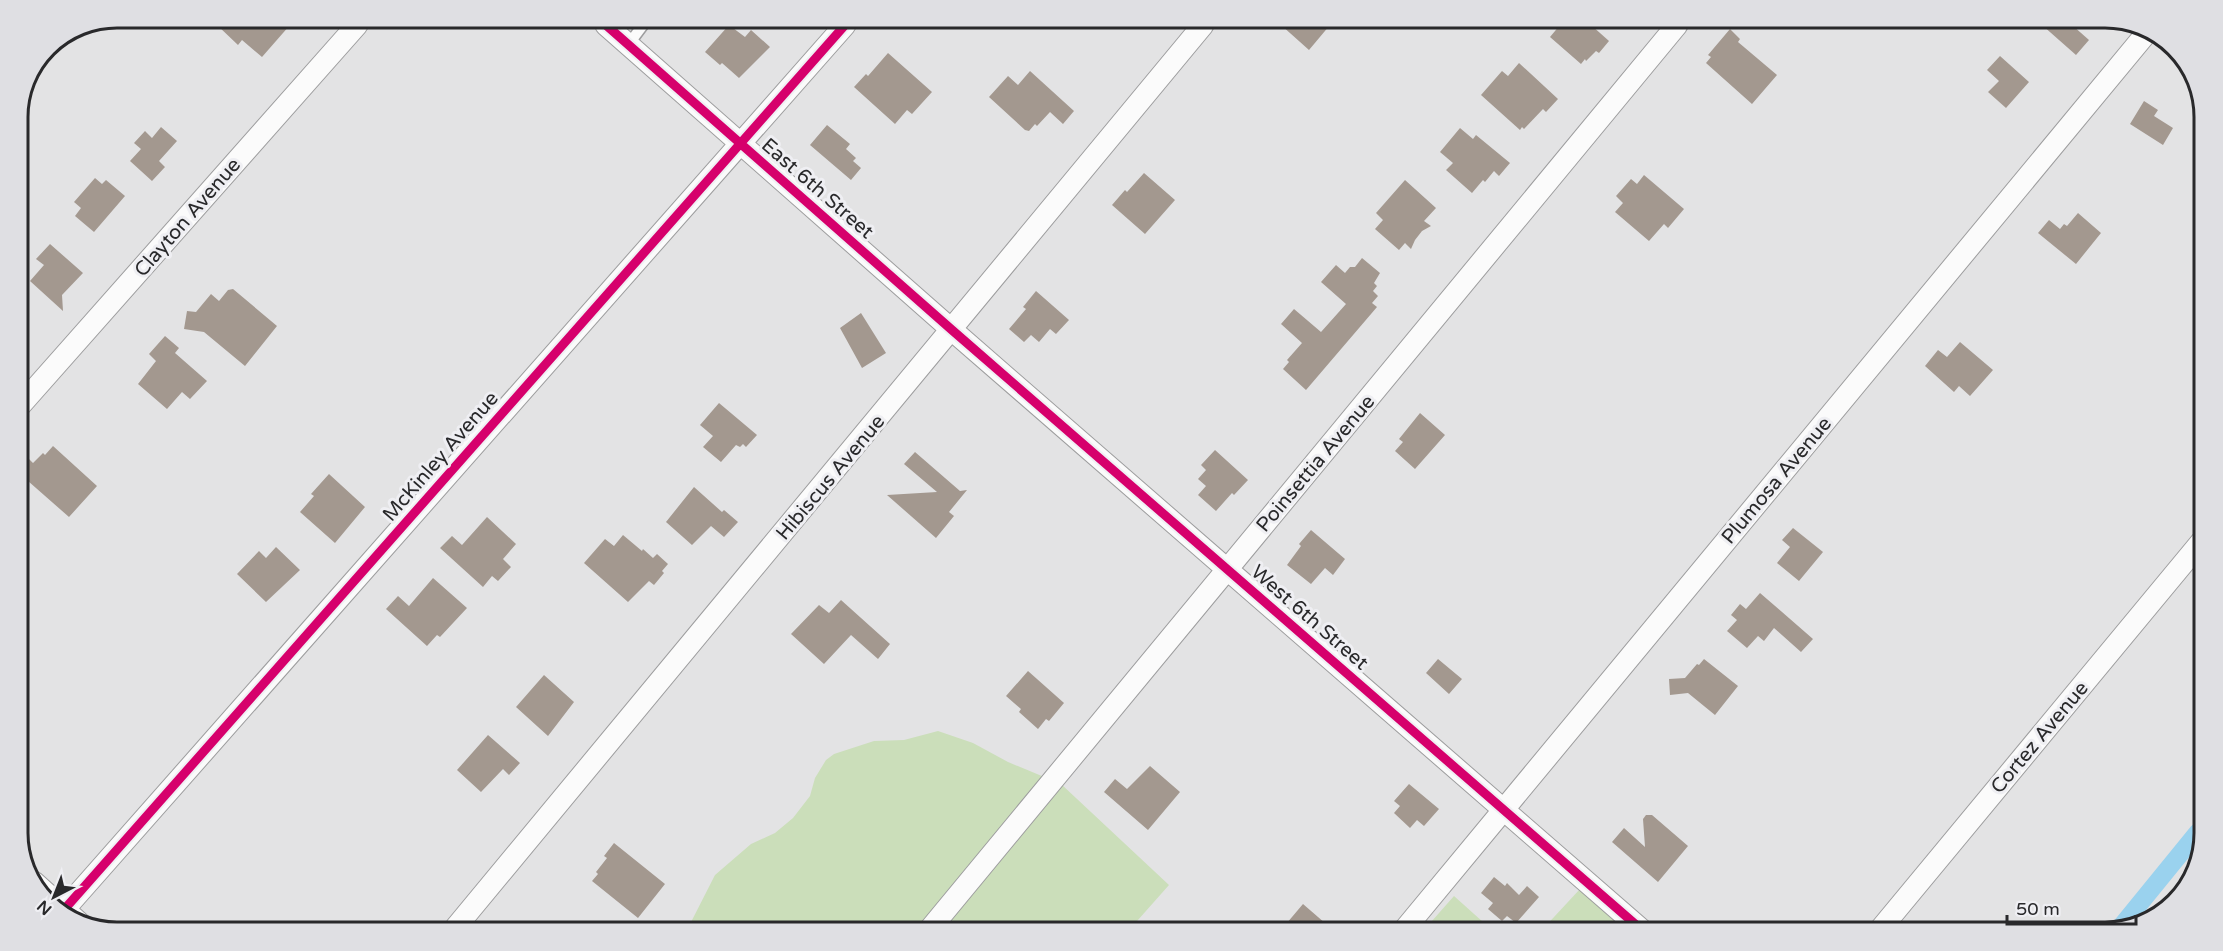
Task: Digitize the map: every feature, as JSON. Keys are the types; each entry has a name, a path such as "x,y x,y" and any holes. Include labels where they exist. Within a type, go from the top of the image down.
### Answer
{"street":[{"name":"Clayton Avenue","path":"29,396 355,28"},
{"name":"East 6th Street","path":"608,28 952,330"},
{"name":"McKinley Avenue","path":"67,907 843,28"},
{"name":"Hibiscus Avenue","path":"460,922 1201,28"},
{"name":"Poinsettia Avenue","path":"936,922 1675,28"},
{"name":"Plumosa Avenue","path":"1411,922 2143,37"},
{"name":"West 6th Street","path":"952,330 1633,922"},
{"name":"Cortez Avenue","path":"1886,922 2194,550"}],"lane":[{"path":"628,45 641,28"}],"green space":[{"path":"938,731 973,743 1008,762 1061,784 1169,885 1136,922 691,922 715,875 751,844 775,833 793,818 810,796 815,778 826,760 834,754 874,741 904,740"},
{"path":"1580,889 1618,922 1549,922"},
{"path":"1454,896 1483,922 1431,922"}],"building":[{"path":"220,28 287,28 262,57 242,40 238,45"},
{"path":"726,28 733,28 745,37 751,30 770,47 739,78 705,52"},
{"path":"1284,28 1327,28 1309,50"},
{"path":"1558,28 1594,28 1609,41 1599,53 1596,51 1581,64 1550,37"},
{"path":"2045,28 2075,28 2089,40 2076,55"},
{"path":"1730,29 1740,39 1738,42 1777,75 1752,104 1706,63 1711,57 1708,55"},
{"path":"888,53 932,92 912,114 907,110 895,124 854,87 866,74 868,76"},
{"path":"2000,56 2029,82 2006,108 1988,92 1999,81 1987,70"},
{"path":"1519,63 1558,99 1546,112 1543,109 1524,129 1522,127 1520,130 1481,95 1502,71 1508,76"},
{"path":"1030,71 1074,111 1063,124 1050,112 1037,126 1035,124 1029,131 1025,130 989,97 1008,76 1018,85"},
{"path":"2144,101 2158,110 2154,116 2173,128 2163,145 2130,124"},
{"path":"827,125 850,144 846,149 856,158 853,161 861,168 851,180 810,145"},
{"path":"161,127 177,141 159,161 165,167 152,181 130,161 141,149 134,143 145,131 152,138"},
{"path":"1460,128 1473,139 1476,135 1510,163 1499,176 1494,171 1472,193 1446,170 1453,163 1440,152"},
{"path":"1144,173 1175,200 1145,234 1112,205"},
{"path":"1644,175 1684,209 1668,228 1664,224 1649,241 1615,212 1623,203 1616,196 1631,179 1637,184"},
{"path":"95,178 102,184 106,180 125,196 94,232 75,216 81,208 74,202"},
{"path":"1405,180 1436,208 1424,221 1431,226 1422,231 1411,249 1405,243 1399,250 1375,229 1383,220 1376,213"},
{"path":"2078,213 2101,233 2076,264 2038,233 2049,220 2060,229 2064,224 2067,226"},
{"path":"50,244 83,273 62,295 63,311 30,281 44,265 36,259"},
{"path":"1362,258 1380,273 1374,283 1377,286 1373,291 1378,296 1372,303 1377,307 1306,390 1283,369 1289,362 1287,360 1302,343 1281,324 1294,309 1321,332 1346,304 1321,282 1336,265 1345,273 1350,267 1355,267"},
{"path":"233,289 277,326 245,366 204,332 184,329 187,311 196,312 211,294 219,301 228,290"},
{"path":"1036,291 1069,320 1056,334 1050,329 1039,342 1031,335 1024,342 1009,329 1026,309 1023,307"},
{"path":"861,313 886,353 862,368 840,328"},
{"path":"165,336 179,348 175,353 207,381 190,399 182,392 167,409 138,384 156,361 149,354"},
{"path":"1960,342 1993,370 1970,396 1959,386 1954,392 1925,366 1938,350 1947,357"},
{"path":"719,403 757,435 746,447 743,444 740,447 736,445 721,462 703,447 713,436 700,425"},
{"path":"1420,413 1445,435 1415,469 1395,451 1403,442 1399,439"},
{"path":"53,446 97,486 69,517 29,482 29,459 33,463 43,453 45,455"},
{"path":"1215,450 1248,480 1216,511 1198,495 1206,486 1198,479 1206,470 1201,465"},
{"path":"915,452 960,491 967,490 949,512 954,516 936,538 887,495 937,492 904,464"},
{"path":"329,474 365,507 335,543 300,512 314,496 311,494"},
{"path":"694,487 722,512 724,510 738,522 724,537 711,526 692,545 666,522"},
{"path":"487,517 516,544 503,559 511,567 498,581 492,576 483,587 440,548 452,536 462,545"},
{"path":"1793,528 1823,552 1799,581 1777,563 1790,547 1782,540"},
{"path":"1311,530 1345,559 1333,575 1325,568 1311,584 1287,565 1301,546 1299,544"},
{"path":"623,535 642,551 643,549 653,558 657,554 668,564 654,585 649,581 628,602 584,563 605,539 614,546"},
{"path":"276,547 300,570 266,602 237,574 259,551 266,558"},
{"path":"433,578 467,608 440,637 437,635 427,646 386,609 398,596 409,606"},
{"path":"1760,593 1813,639 1801,652 1774,628 1764,641 1758,636 1747,648 1727,631 1737,620 1731,615 1740,604 1746,609"},
{"path":"841,600 890,644 878,659 851,635 824,664 791,634 819,605 829,613"},
{"path":"1438,659 1462,679 1449,694 1426,673"},
{"path":"1704,659 1738,686 1715,715 1688,693 1670,695 1669,679 1685,678"},
{"path":"1028,671 1064,703 1049,721 1046,719 1038,729 1019,712 1021,709 1006,696"},
{"path":"544,675 574,702 548,736 516,707"},
{"path":"488,735 520,763 509,775 503,769 481,792 457,770"},
{"path":"1150,766 1180,792 1148,830 1104,792 1115,779 1127,789"},
{"path":"1409,784 1439,809 1424,826 1417,820 1410,828 1394,813 1400,806 1394,801"},
{"path":"1646,815 1652,815 1688,846 1658,882 1612,842 1624,828 1645,847 1643,819"},
{"path":"614,843 665,884 638,918 592,881 607,858 604,856"},
{"path":"1494,877 1505,886 1507,883 1519,895 1527,886 1539,897 1515,922 1507,916 1502,921 1488,909 1493,903 1481,893"},
{"path":"1303,904 1324,922 1288,922"}],"waterway":[{"path":"2127,919 2194,837"}],"cycle path":[{"path":"609,28 952,330 1633,922"},
{"path":"67,907 842,28"}]}
